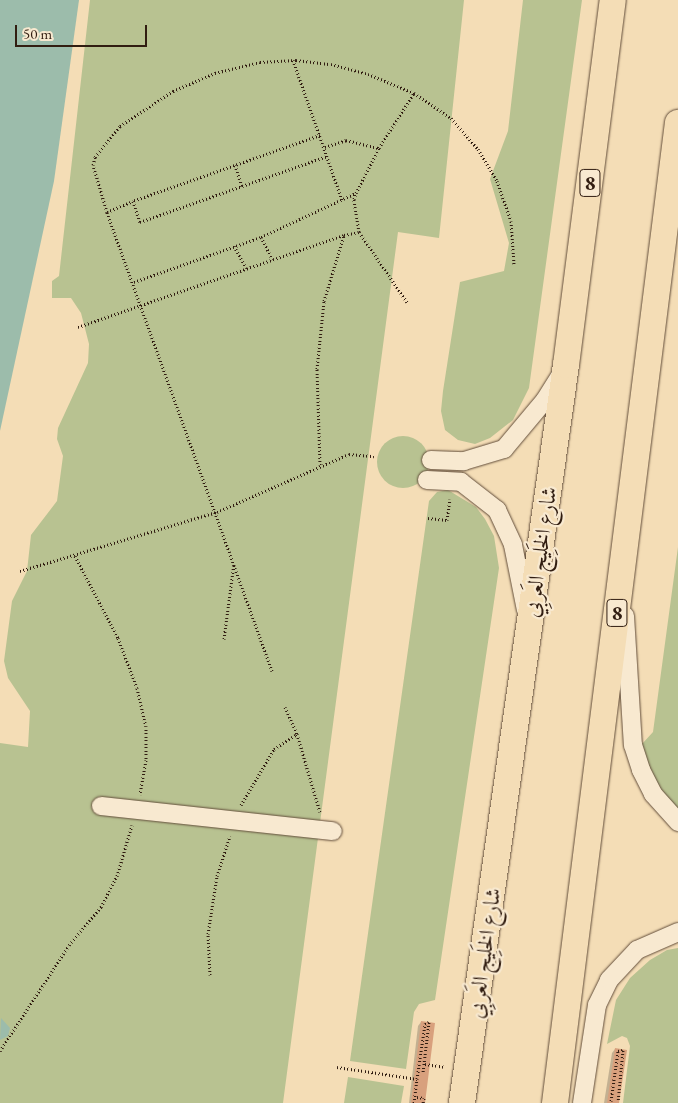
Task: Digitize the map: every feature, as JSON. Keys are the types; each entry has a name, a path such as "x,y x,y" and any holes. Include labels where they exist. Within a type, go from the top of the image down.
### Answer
{"highway":[{"name":"شارع الخَلِيج العَربِي","path":"462,1103 566,365 613,0"},
{"name":"8","path":"555,1103 678,123"}],"street":[{"path":"431,460 464,461 504,449 546,400 566,365"},
{"path":"427,480 461,482 497,510 513,545 529,626"},
{"path":"623,566 633,745 640,770 653,794 678,822"},
{"path":"101,806 325,831"},
{"path":"582,1103 597,1005 603,992 618,969 637,950 677,933"}],"path":[{"path":"292,60 342,200"},
{"path":"272,671 143,306 107,212 93,165 95,157 120,126 173,91 215,73 260,62 292,60 331,64 368,74 414,93 451,118 488,165 512,221 514,264"},
{"path":"407,302 359,232 354,199 379,148 414,93"},
{"path":"107,212 133,201 320,135"},
{"path":"324,147 346,140 379,148"},
{"path":"133,201 140,222 327,156"},
{"path":"235,165 242,186"},
{"path":"134,282 261,236 356,193"},
{"path":"78,328 272,259 344,235 359,232"},
{"path":"320,465 317,369 323,311 344,235"},
{"path":"261,236 272,259"},
{"path":"234,246 246,268"},
{"path":"20,571 217,512 320,465 349,454 374,456"},
{"path":"428,518 447,520 450,499"},
{"path":"224,639 234,562"},
{"path":"285,707 297,734 321,810 325,831"},
{"path":"210,975 208,934 217,876 234,821 246,792 274,749 297,734"},
{"path":"414,1103 425,1024 429,1022 423,1072"},
{"path":"611,1101 618,1051 623,1050 618,1103"},
{"path":"337,1067 417,1079"},
{"path":"417,1097 424,1098 423,1103"}],"green space":[{"path":"90,0 464,0 439,238 398,232 283,1103 0,1103 0,743 28,747 30,711 8,678 4,661 12,601 27,571 31,535 57,501 63,456 57,439 58,428 88,363 89,344 81,313 71,298 52,298 52,281 59,276"},
{"path":"523,0 582,0 529,388 513,420 490,438 475,444 458,440 445,430 441,411 443,391 460,282 504,271 509,243 490,179 508,131"},
{"path":"403,436 413,438 421,444 427,452 429,462 427,472 421,480 413,486 403,488 393,486 385,480 379,472 377,462 379,452 385,444 393,438"},
{"path":"448,490 476,507 485,519 494,536 499,568 435,1000 419,1004 414,1012 406,1069 350,1061 429,501 437,492"},
{"path":"678,547 678,812 650,774 642,744 653,732"},
{"path":"678,948 678,1103 623,1103 630,1046 627,1038 622,1036 607,1044 616,1000 630,978 650,960 667,950"},
{"path":"348,1077 404,1086 401,1103 344,1103"}],"shaded area":[{"path":"0,0 79,0 54,181 0,431"},
{"path":"1,1018 10,1028 8,1036 0,1040"}],"building":[{"path":"421,1021 435,1023 425,1103 411,1103"},
{"path":"615,1048 627,1050 619,1103 607,1103"}]}
